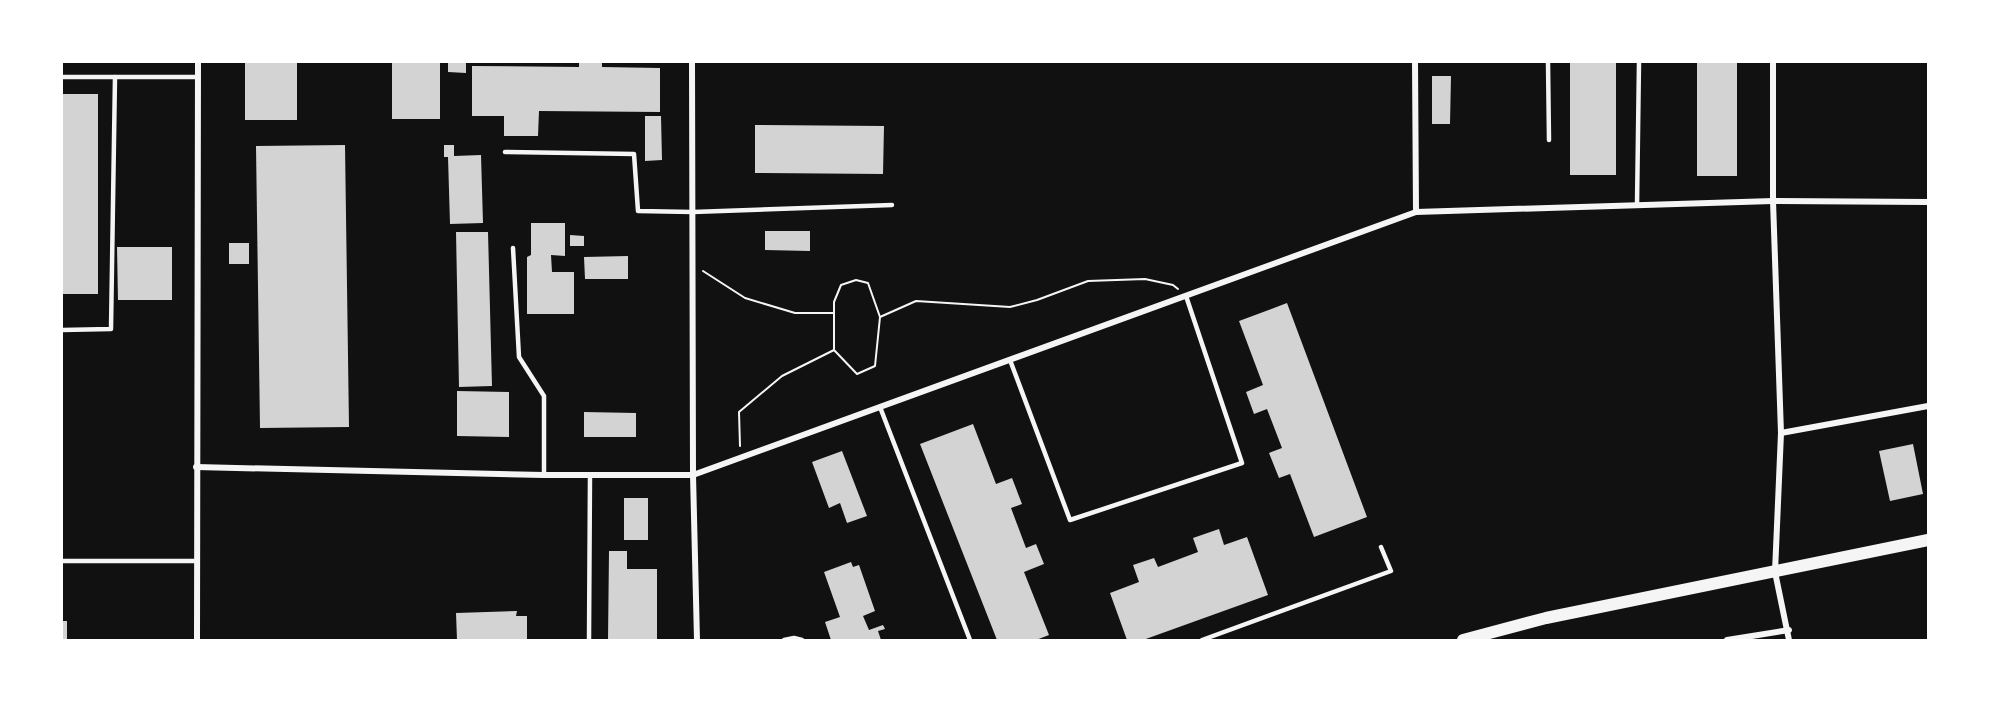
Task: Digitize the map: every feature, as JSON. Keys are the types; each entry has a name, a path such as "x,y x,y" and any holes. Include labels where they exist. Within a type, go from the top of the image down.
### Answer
{"main road":[{"path":"1463,640 1546,618 1929,540"}],"street":[{"path":"197,640 198,62"},
{"path":"693,62 693,475 697,640"},
{"path":"1415,62 1416,212"},
{"path":"1773,62 1773,201 1781,433 1775,572 1789,640"},
{"path":"196,467 544,475 693,475 1416,212 1773,201 1929,202"},
{"path":"1781,433 1929,406"},
{"path":"1727,640 1788,630"}],"lane":[{"path":"1548,62 1549,140"},
{"path":"1637,205 1639,62"},
{"path":"62,77 198,77"},
{"path":"62,330 111,328 115,77"},
{"path":"505,152 634,154 638,211 693,212 892,206"},
{"path":"513,248 519,357 544,396 544,475"},
{"path":"1010,360 1070,520 1242,463 1186,296"},
{"path":"880,407 970,640"},
{"path":"589,640 590,475"},
{"path":"1202,640 1390,571 1381,547"},
{"path":"62,561 197,561"},
{"path":"784,640 794,638 802,640"}],"path":[{"path":"693,264 746,298 795,313 834,313"},
{"path":"880,316 916,301 1010,307 1037,300 1088,281 1145,279 1173,285 1186,296"},
{"path":"856,280 868,283 880,316 875,366 856,374 834,350 834,302 841,285 856,280"},
{"path":"740,458 739,412 782,376 834,350"}],"building":[{"path":"245,62 297,62 297,120 245,120"},
{"path":"392,62 440,62 440,119 392,119"},
{"path":"448,62 466,62 466,73 448,72"},
{"path":"579,62 602,62 602,67 660,68 660,112 539,111 538,136 504,136 504,116 472,116 472,66 579,67"},
{"path":"1570,62 1616,62 1616,175 1570,175"},
{"path":"1697,62 1737,62 1737,176 1697,176"},
{"path":"1432,76 1451,76 1450,124 1432,124"},
{"path":"62,94 98,94 98,294 62,294"},
{"path":"645,116 661,116 662,160 645,161"},
{"path":"755,125 884,126 883,174 755,173"},
{"path":"345,145 349,427 260,428 256,146"},
{"path":"444,145 454,145 454,156 481,155 483,223 450,224 448,157 444,157"},
{"path":"531,223 565,223 565,256 551,255 552,272 574,272 574,314 527,314 527,257 531,255"},
{"path":"765,231 810,231 810,251 765,250"},
{"path":"456,232 488,232 492,386 459,387"},
{"path":"570,235 584,236 584,246 570,246"},
{"path":"229,243 249,243 249,264 229,264"},
{"path":"117,247 172,247 172,300 118,300"},
{"path":"628,256 628,279 585,279 584,257"},
{"path":"1287,303 1367,517 1314,537 1290,474 1279,478 1269,453 1282,448 1267,409 1254,414 1246,392 1263,385 1239,321"},
{"path":"457,391 509,392 509,437 457,436"},
{"path":"584,412 636,413 636,437 584,437"},
{"path":"973,424 996,484 1012,478 1022,504 1011,508 1026,548 1036,544 1044,564 1024,572 1049,635 1036,640 997,640 920,444"},
{"path":"1913,444 1923,494 1890,501 1879,451"},
{"path":"842,451 867,516 847,523 840,503 829,508 812,462"},
{"path":"624,498 648,498 648,540 624,540"},
{"path":"1219,529 1224,545 1247,537 1268,595 1143,640 1127,640 1110,593 1139,582 1133,565 1154,558 1158,567 1198,552 1193,538"},
{"path":"609,551 627,551 627,569 657,569 657,640 608,640"},
{"path":"851,562 853,567 859,565 875,611 863,616 869,630 883,625 885,629 878,631 881,640 831,640 825,622 840,617 824,572"},
{"path":"517,611 516,616 527,616 527,640 457,640 456,613"},
{"path":"62,621 67,621 67,640 62,640"}]}
